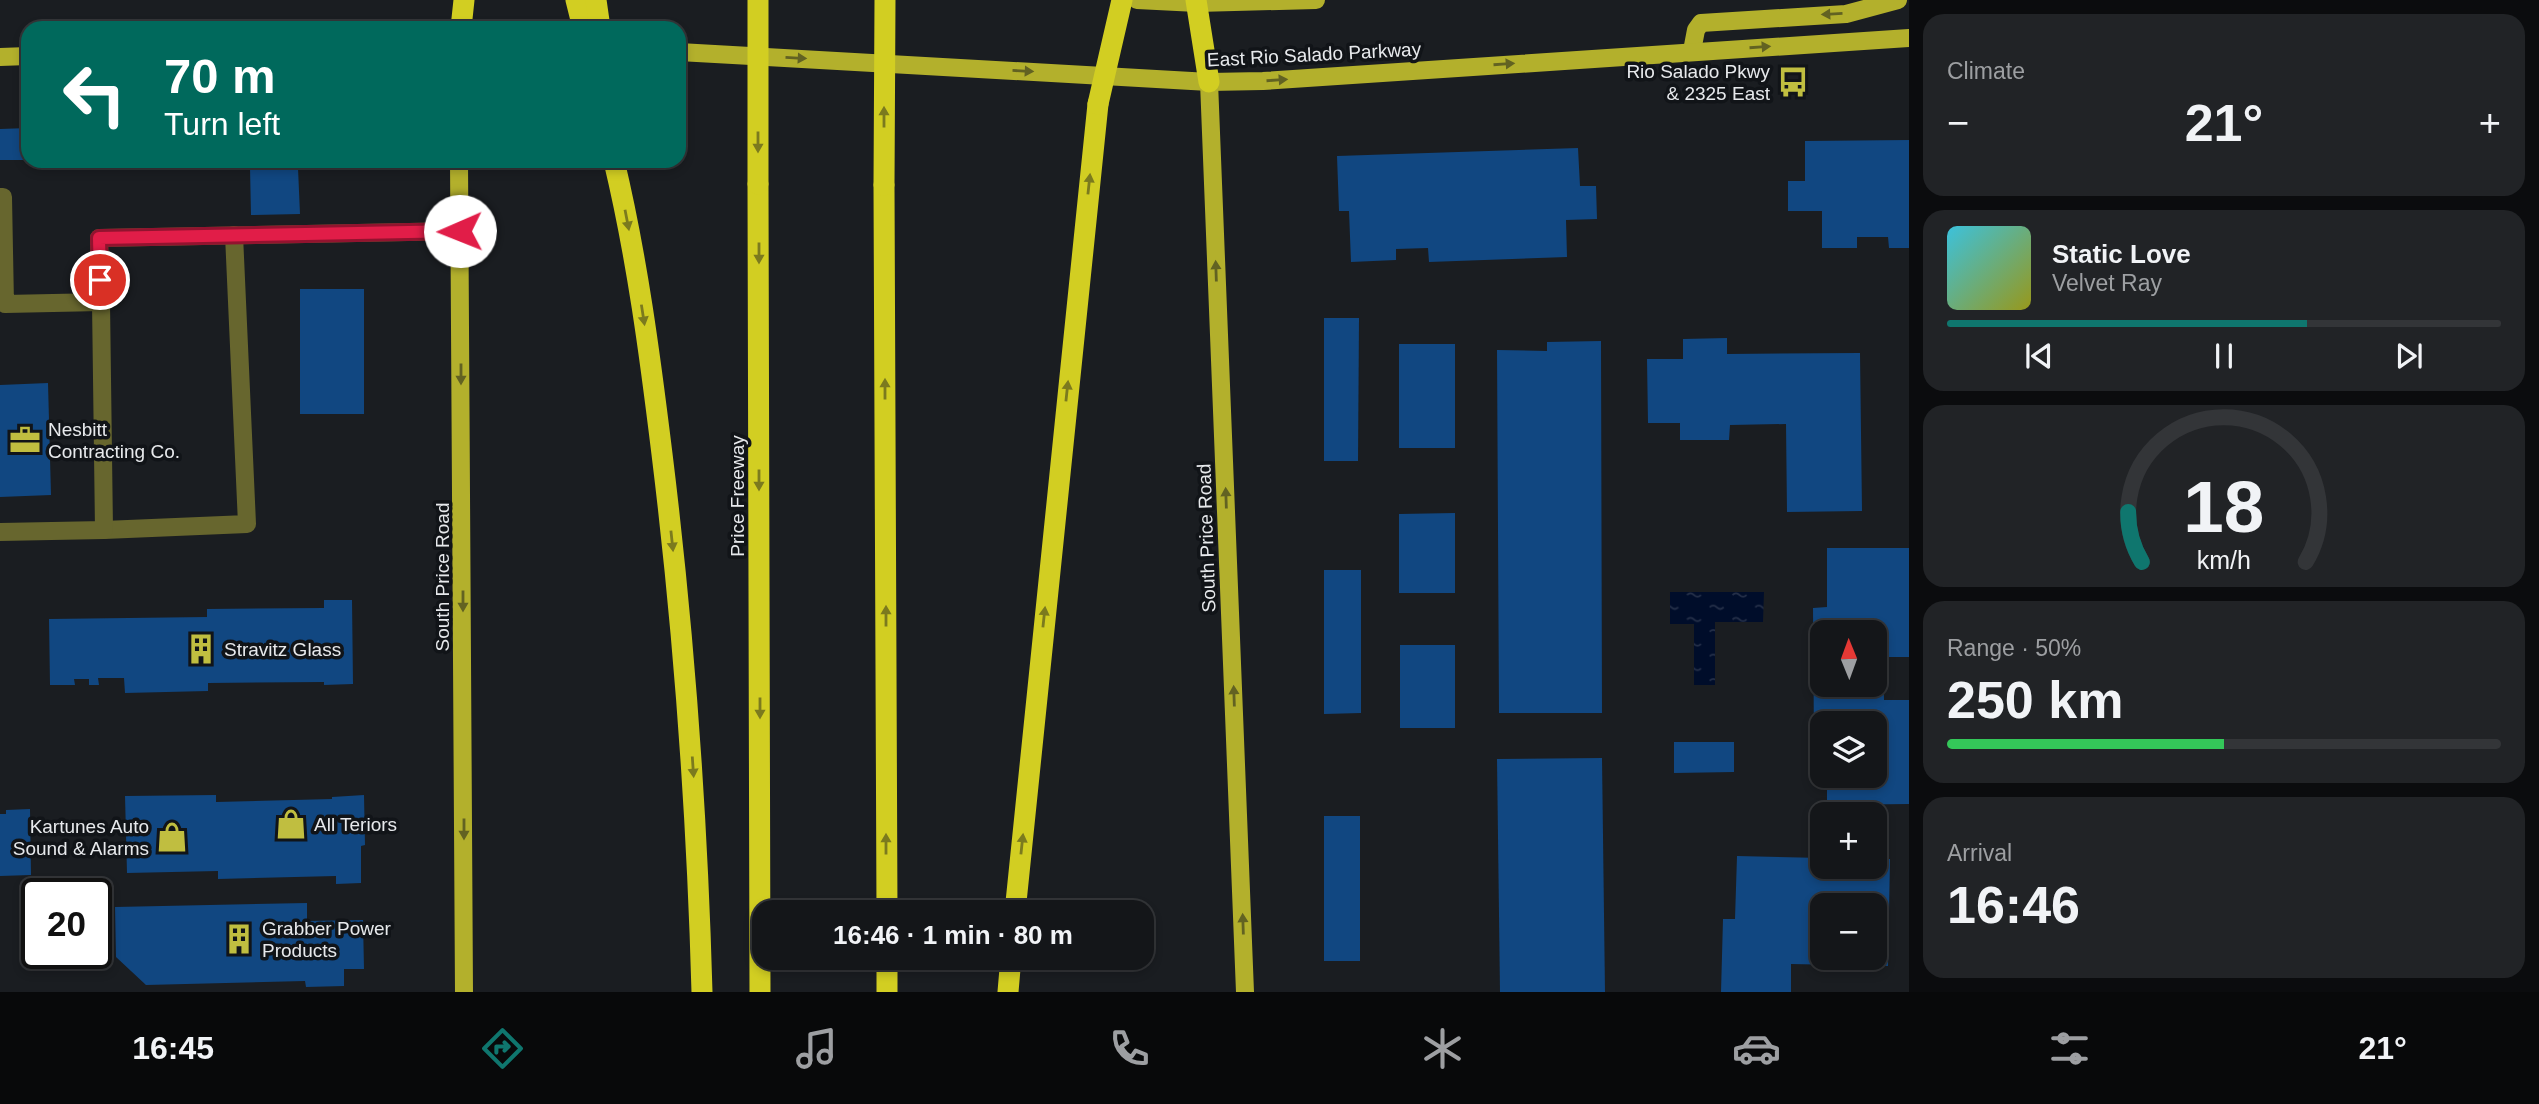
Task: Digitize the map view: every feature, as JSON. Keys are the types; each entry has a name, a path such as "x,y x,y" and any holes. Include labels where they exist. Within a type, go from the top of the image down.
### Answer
{"highway":[{"path":"462,21 464,0"},
{"path":"576,0 581,21"},
{"path":"596,0 599,21"},
{"name":"Price Freeway","path":"758,0 760,992"},
{"path":"885,0 887,900"},
{"path":"1016,900 1108,0"},
{"path":"1098,104 1122,0"},
{"path":"1197,2 1209,82"},
{"path":"617,168 657,413 678,597 696,820 702,992"},
{"path":"887,970 887,992"},
{"path":"1009,992 1010,970"}],"main road":[{"path":"1137,0 1316,0"},
{"path":"1692,51 1696,30 1701,23 1846,14 1898,0"},
{"name":"East Rio Salado Parkway","path":"686,52 1209,82 1263,81 1909,38"},
{"path":"0,57 21,56"},
{"name":"South Price Road","path":"1209,82 1245,992"},
{"name":"South Price Road","path":"459,168 464,992"}],"lane":[{"path":"0,197 3,197 5,304 101,302"},
{"path":"104,530 99,238 460,231"},
{"path":"0,532 247,524 234,235"}],"water":[{"path":"1670,592 1764,592 1763,622 1715,622 1715,685 1694,685 1694,624 1670,624"}],"building":[{"path":"21,128 21,160 0,160 0,129"},
{"path":"1909,140 1909,248 1889,248 1888,237 1857,237 1857,248 1822,248 1822,211 1788,211 1788,181 1805,181 1805,141"},
{"path":"1578,148 1580,186 1596,186 1597,219 1566,220 1567,257 1429,262 1428,248 1396,249 1396,260 1351,262 1349,211 1339,211 1337,156"},
{"path":"250,168 298,168 300,214 251,215"},
{"path":"300,289 364,289 364,414 300,414"},
{"path":"1324,318 1359,318 1358,461 1324,461"},
{"path":"1727,338 1727,354 1860,353 1862,511 1787,512 1786,424 1730,425 1729,440 1680,440 1680,423 1648,423 1647,359 1683,359 1683,339"},
{"path":"1601,341 1602,713 1499,713 1497,350 1547,351 1547,342"},
{"path":"1399,344 1455,344 1455,448 1399,448"},
{"name":"Nesbitt Contracting Co.","path":"48,383 51,495 0,497 0,385"},
{"path":"1455,513 1455,593 1399,593 1399,514"},
{"path":"1827,548 1909,548 1909,657 1887,657 1887,620 1813,620 1813,608 1827,607"},
{"path":"1324,570 1361,570 1361,713 1324,714"},
{"name":"Stravitz Glass","path":"324,600 352,600 353,684 208,683 208,691 125,693 124,678 98,678 99,685 89,685 89,679 74,679 75,685 50,685 49,619 207,617 207,609 324,608"},
{"path":"1400,645 1455,645 1455,728 1400,728"},
{"path":"1814,697 1884,697 1884,700 1909,700 1909,804 1827,802 1827,788 1887,788 1887,711 1814,711"},
{"path":"1674,742 1734,742 1734,772 1674,773"},
{"path":"1602,758 1605,992 1500,992 1497,759"},
{"name":"All Teriors","path":"216,795 216,802 332,799 364,795 365,845 361,846 361,883 336,884 336,876 218,879 218,871 127,873 125,796"},
{"path":"30,809 31,875 0,876 0,814 6,814 6,810"},
{"path":"1324,816 1360,816 1360,961 1324,961"},
{"path":"1737,856 1810,858 1810,879 1887,879 1887,859 1890,859 1888,966 1887,893 1810,893 1810,964 1791,964 1791,992 1721,992 1723,919 1735,919"},
{"name":"Grabber Power Products","path":"307,903 307,921 363,920 364,969 344,969 344,986 306,987 305,981 146,985 116,957 115,907"}],"place":[{"name":"Rio Salado Pkwy & 2325 East","path":"1793,82"},
{"name":"Nesbitt Contracting Co.","path":"25,440"},
{"name":"Stravitz Glass","path":"201,649"},
{"name":"All Teriors","path":"291,824"},
{"name":"Kartunes Auto Sound & Alarms","path":"172,837"},
{"name":"Grabber Power Products","path":"239,939"}],"route":[{"path":"100,280 99,238 460,231"}]}
